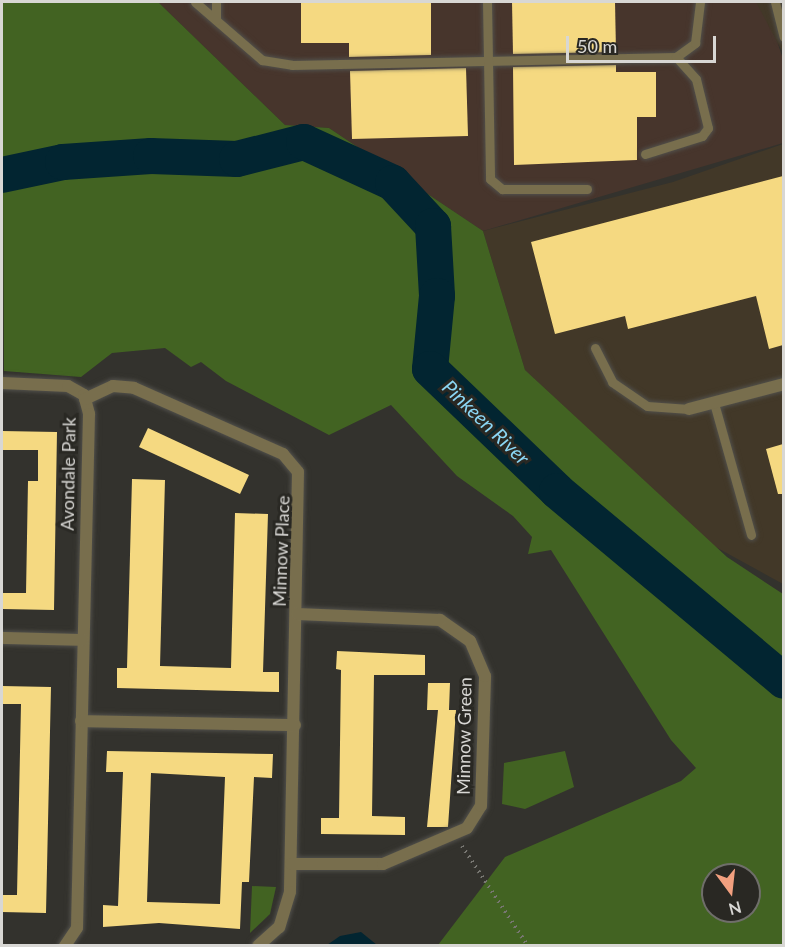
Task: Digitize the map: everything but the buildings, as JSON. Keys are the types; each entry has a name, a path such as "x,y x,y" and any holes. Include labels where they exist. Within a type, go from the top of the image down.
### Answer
{"street":[{"name":"Avondale Park","path":"2,383 68,386 85,399 83,640 74,943"},
{"path":"689,409 783,384"},
{"name":"Minnow Place","path":"85,399 113,386 134,388 292,462 301,483 288,909 279,927 258,945"},
{"name":"Minnow Green","path":"291,864 383,864 467,828 481,806 484,676 471,641 451,624 429,618 297,614"},
{"path":"2,638 83,640"},
{"path":"81,721 295,725"}],"lane":[{"path":"195,2 262,60 276,64 676,57 695,43 700,2"},
{"path":"216,2 216,20"},
{"path":"487,2 488,175 495,186 587,189"},
{"path":"775,2 783,37"},
{"path":"645,154 702,136 708,128 696,79 676,57"},
{"path":"595,348 612,382 647,406 689,409"},
{"path":"714,403 751,535"}],"path":[{"path":"455,834 528,945"}],"shaded area":[{"path":"158,2 764,2 783,59 783,143 483,231 329,128 285,125"},
{"path":"756,2 783,2 783,53"},
{"path":"783,144 783,584 712,545 525,370 483,231 673,182"}],"green space":[{"path":"2,2 158,2 285,125 329,128 483,231 525,370 727,557 783,594 783,945 438,945 505,857 681,781 696,768 671,740 551,550 528,554 532,537 513,516 457,476 391,405 329,435 226,381 201,362 191,367 165,348 112,353 81,377 4,371"},
{"path":"565,751 574,787 525,809 502,804 504,763"},
{"path":"252,886 276,887 270,914 250,933"}],"water":[{"path":"361,932 377,945 327,945 340,936"}],"waterway":[{"name":"Pinkeen River","path":"2,175 63,162 151,156 237,159 304,142 393,183 433,226 437,296 430,369 557,491 784,681"}]}
